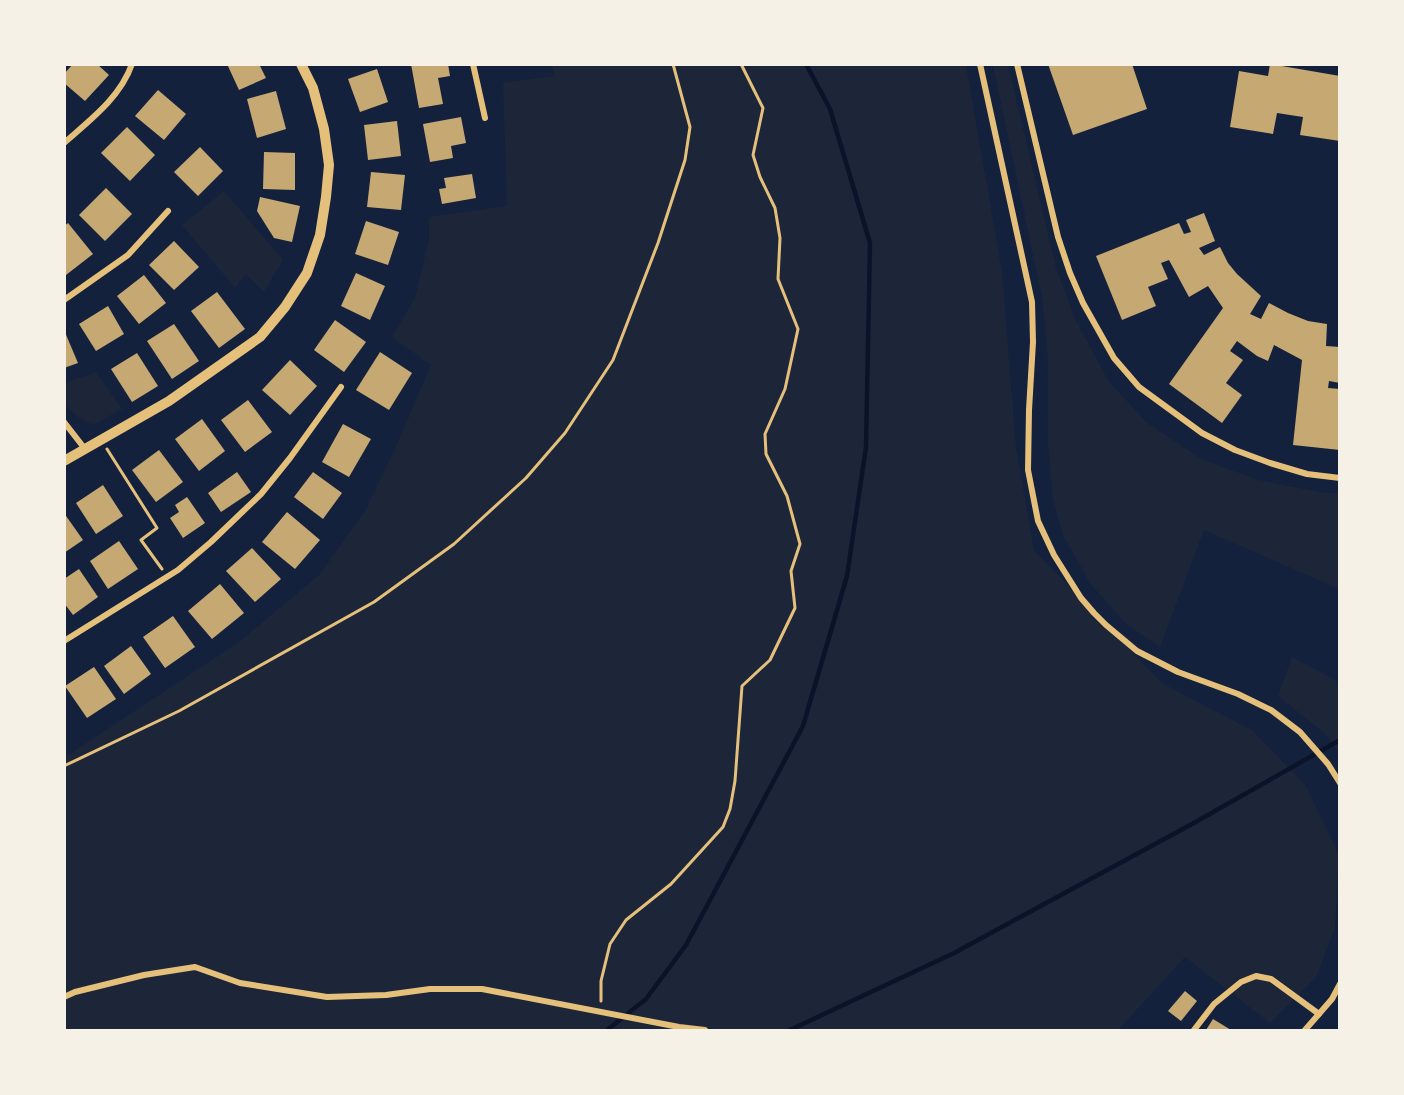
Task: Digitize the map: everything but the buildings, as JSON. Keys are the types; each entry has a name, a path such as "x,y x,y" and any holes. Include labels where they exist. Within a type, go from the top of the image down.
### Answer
{"street":[{"path":"64,143 101,111 127,78 132,64"},
{"path":"64,461 169,401 260,337 285,307 307,273 320,235 327,197 329,165 324,129 313,88 301,64"},
{"path":"473,64 485,117"},
{"path":"980,64 1032,302 1033,342 1028,470 1038,521 1054,555 1094,613 1137,651 1178,672 1238,694 1271,710 1300,732 1328,764 1340,783"},
{"path":"1017,64 1061,246 1083,303 1114,358 1139,387 1202,433 1235,450 1270,463 1307,474 1340,478"},
{"path":"64,300 128,255 168,211"},
{"path":"64,641 178,570 211,542 261,494 341,387"},
{"path":"64,422 85,448"},
{"path":"64,997 75,992 144,975 195,967 240,983 327,998 386,995 430,989 482,989 705,1030"},
{"path":"1194,1030 1214,1004 1241,982 1256,976 1271,979 1319,1014"},
{"path":"1305,1030 1332,999 1340,984"}],"path":[{"path":"64,766 179,711 374,602 454,544 526,478 565,433 613,360 658,243 685,160 690,127 673,64"},
{"path":"601,1011 601,981 610,944 626,920 671,884 723,827 730,809 735,781 742,686 770,660 795,608 791,571 800,544 787,496 766,454 765,434 785,389 798,329 777,279 780,238 775,208 760,177 753,155 763,108 741,64"},
{"path":"101,440 157,528 141,540 167,577"}],"shaded area":[{"path":"552,64 966,65 1002,272 1016,448 1034,550 1162,683 1253,731 1306,786 1339,855 1335,928 1316,977 1270,1023 1185,957 1118,1030 65,1030 65,757 239,642 319,575 365,511 431,365 392,337 415,298 429,239 429,217 507,206 503,83 554,76"},
{"path":"993,65 1008,65 1056,268 1076,321 1108,380 1146,422 1203,460 1259,480 1324,493 1339,493 1339,589 1204,530 1160,647 1126,624 1090,583 1063,535 1053,499 1048,444 1048,361 1043,302"},
{"path":"224,191 283,260 264,292 246,274 235,288 182,225"},
{"path":"96,372 122,409 93,425 78,417 65,405 65,383"},
{"path":"1292,657 1339,682 1339,752 1327,735 1278,696"}],"waterway":[{"path":"607,1030 646,999 686,945 803,726 847,576 866,447 870,243 830,109 806,64"},
{"path":"790,1030 954,953 1192,824 1340,740"}]}
